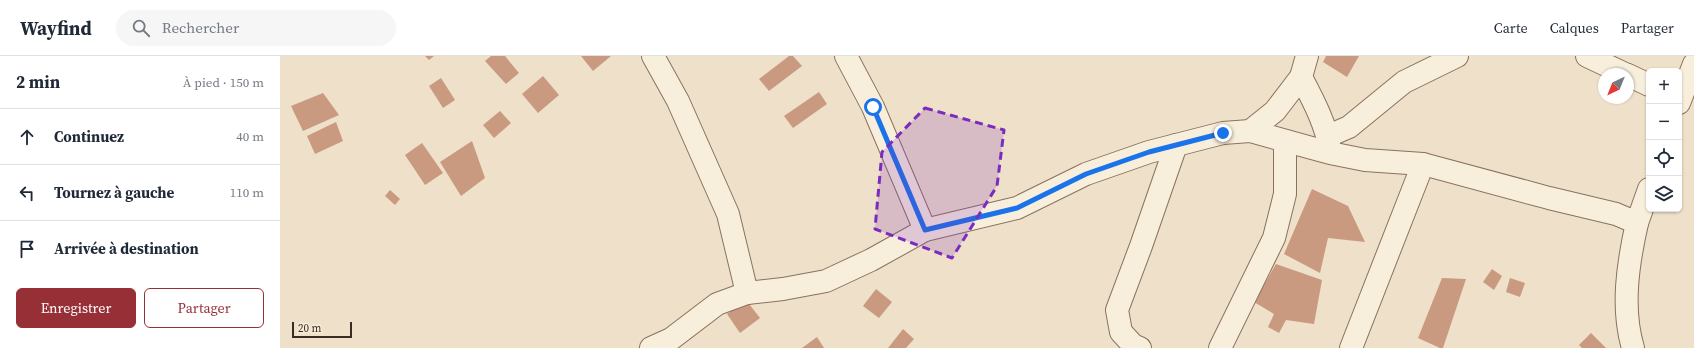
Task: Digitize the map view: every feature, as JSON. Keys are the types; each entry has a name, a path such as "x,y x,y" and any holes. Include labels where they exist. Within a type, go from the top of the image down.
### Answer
{"street":[{"path":"653,56 678,101 728,214 747,292"},
{"path":"846,56 873,107 925,230"},
{"path":"1250,132 1275,111 1301,77 1307,56"},
{"path":"1329,144 1404,82 1457,56"},
{"path":"1587,56 1612,68"},
{"path":"1683,103 1694,64"},
{"path":"1301,77 1314,102 1329,144"},
{"path":"1634,78 1646,84"},
{"path":"651,348 671,339 717,304 747,292 784,289 826,281 870,260 925,230 1017,208 1086,174 1149,152 1223,133 1250,132 1285,141 1329,144 1365,160 1423,164 1549,198 1616,214 1637,223"},
{"path":"1220,348 1274,238 1285,194 1285,141"},
{"path":"1140,348 1133,344 1121,332 1117,310 1176,145"},
{"path":"1351,348 1423,164"},
{"path":"1633,348 1627,330 1628,263 1637,223 1646,198"}],"highlighted area":[{"path":"925,108 1004,130 997,186 952,258 875,229 882,152"}],"building":[{"path":"425,56 434,56 429,60"},
{"path":"491,56 505,56 519,73 506,84 485,61"},
{"path":"581,56 611,56 593,71"},
{"path":"789,56 793,56 802,66 769,91 759,79"},
{"path":"1326,56 1359,56 1347,77 1323,62"},
{"path":"543,76 559,95 538,113 522,94"},
{"path":"441,78 455,100 443,108 429,86"},
{"path":"819,92 827,104 793,128 784,116"},
{"path":"323,93 339,115 303,131 291,106"},
{"path":"500,111 511,123 494,138 483,125"},
{"path":"336,122 343,141 315,154 307,136"},
{"path":"472,141 485,178 461,196 440,162"},
{"path":"422,143 443,173 425,185 405,155"},
{"path":"1312,189 1348,206 1365,242 1328,238 1320,273 1284,254"},
{"path":"390,190 400,199 395,205 385,196"},
{"path":"1276,264 1322,280 1314,324 1286,320 1279,333 1268,327 1274,314 1254,302"},
{"path":"1492,269 1502,276 1494,290 1483,282"},
{"path":"1442,278 1466,279 1443,348 1440,348 1418,338"},
{"path":"1510,278 1525,283 1520,297 1506,292"},
{"path":"876,289 892,302 879,318 863,306"},
{"path":"746,300 760,318 740,333 727,314"},
{"path":"903,329 914,339 906,348 888,348"},
{"path":"1591,333 1606,348 1582,348 1579,345"},
{"path":"817,337 824,348 802,348"}],"route":[{"path":"873,107 925,230 1017,208 1086,174 1149,152 1223,133"}]}
